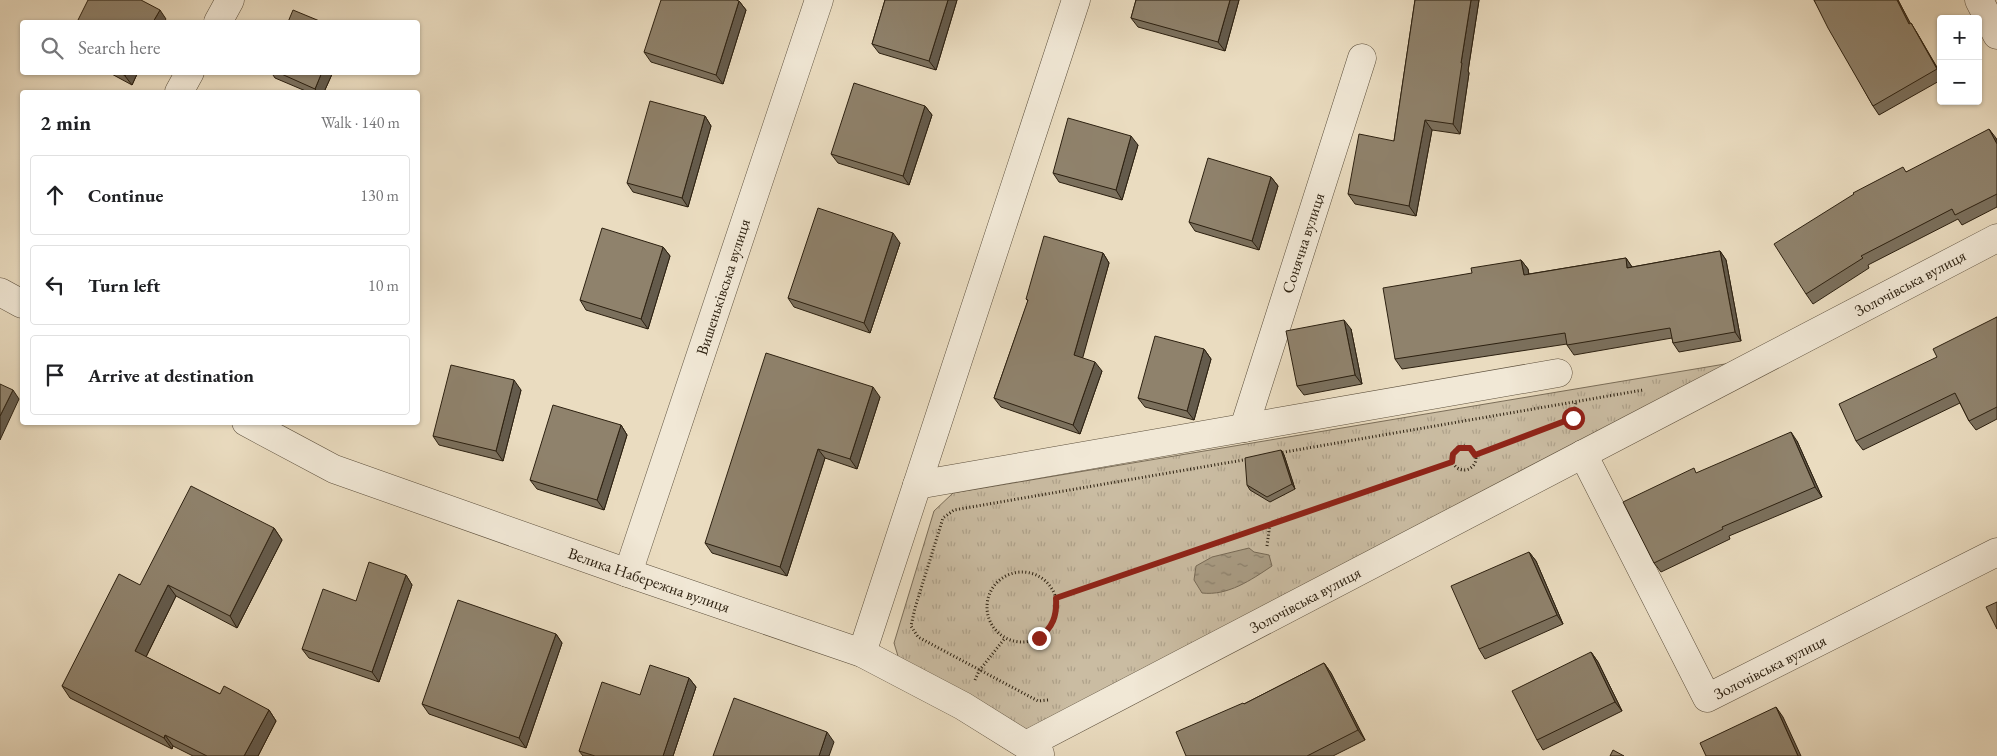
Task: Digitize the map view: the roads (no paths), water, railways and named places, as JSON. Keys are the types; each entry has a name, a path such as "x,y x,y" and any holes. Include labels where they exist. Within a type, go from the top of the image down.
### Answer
{"street":[{"path":"219,20 230,0"},
{"name":"Вишеньківська вулиця","path":"628,573 819,0"},
{"path":"862,654 1076,0"},
{"path":"1979,0 1997,35"},
{"name":"Сонячна вулиця","path":"1244,428 1362,58"},
{"path":"180,90 188,75"},
{"name":"Золочівська вулиця","path":"1035,751 1582,442 1997,238"},
{"path":"0,292 20,303"},
{"path":"917,486 1558,373"},
{"name":"Велика Набережна вулиця","path":"252,425 334,469 862,654 962,706 1035,751"},
{"name":"Золочівська вулиця","path":"1582,442 1707,698 1997,552"}],"water":[{"path":"1249,548 1254,552 1269,555 1272,566 1239,586 1221,592 1202,593 1194,580 1196,566 1212,557"}]}
